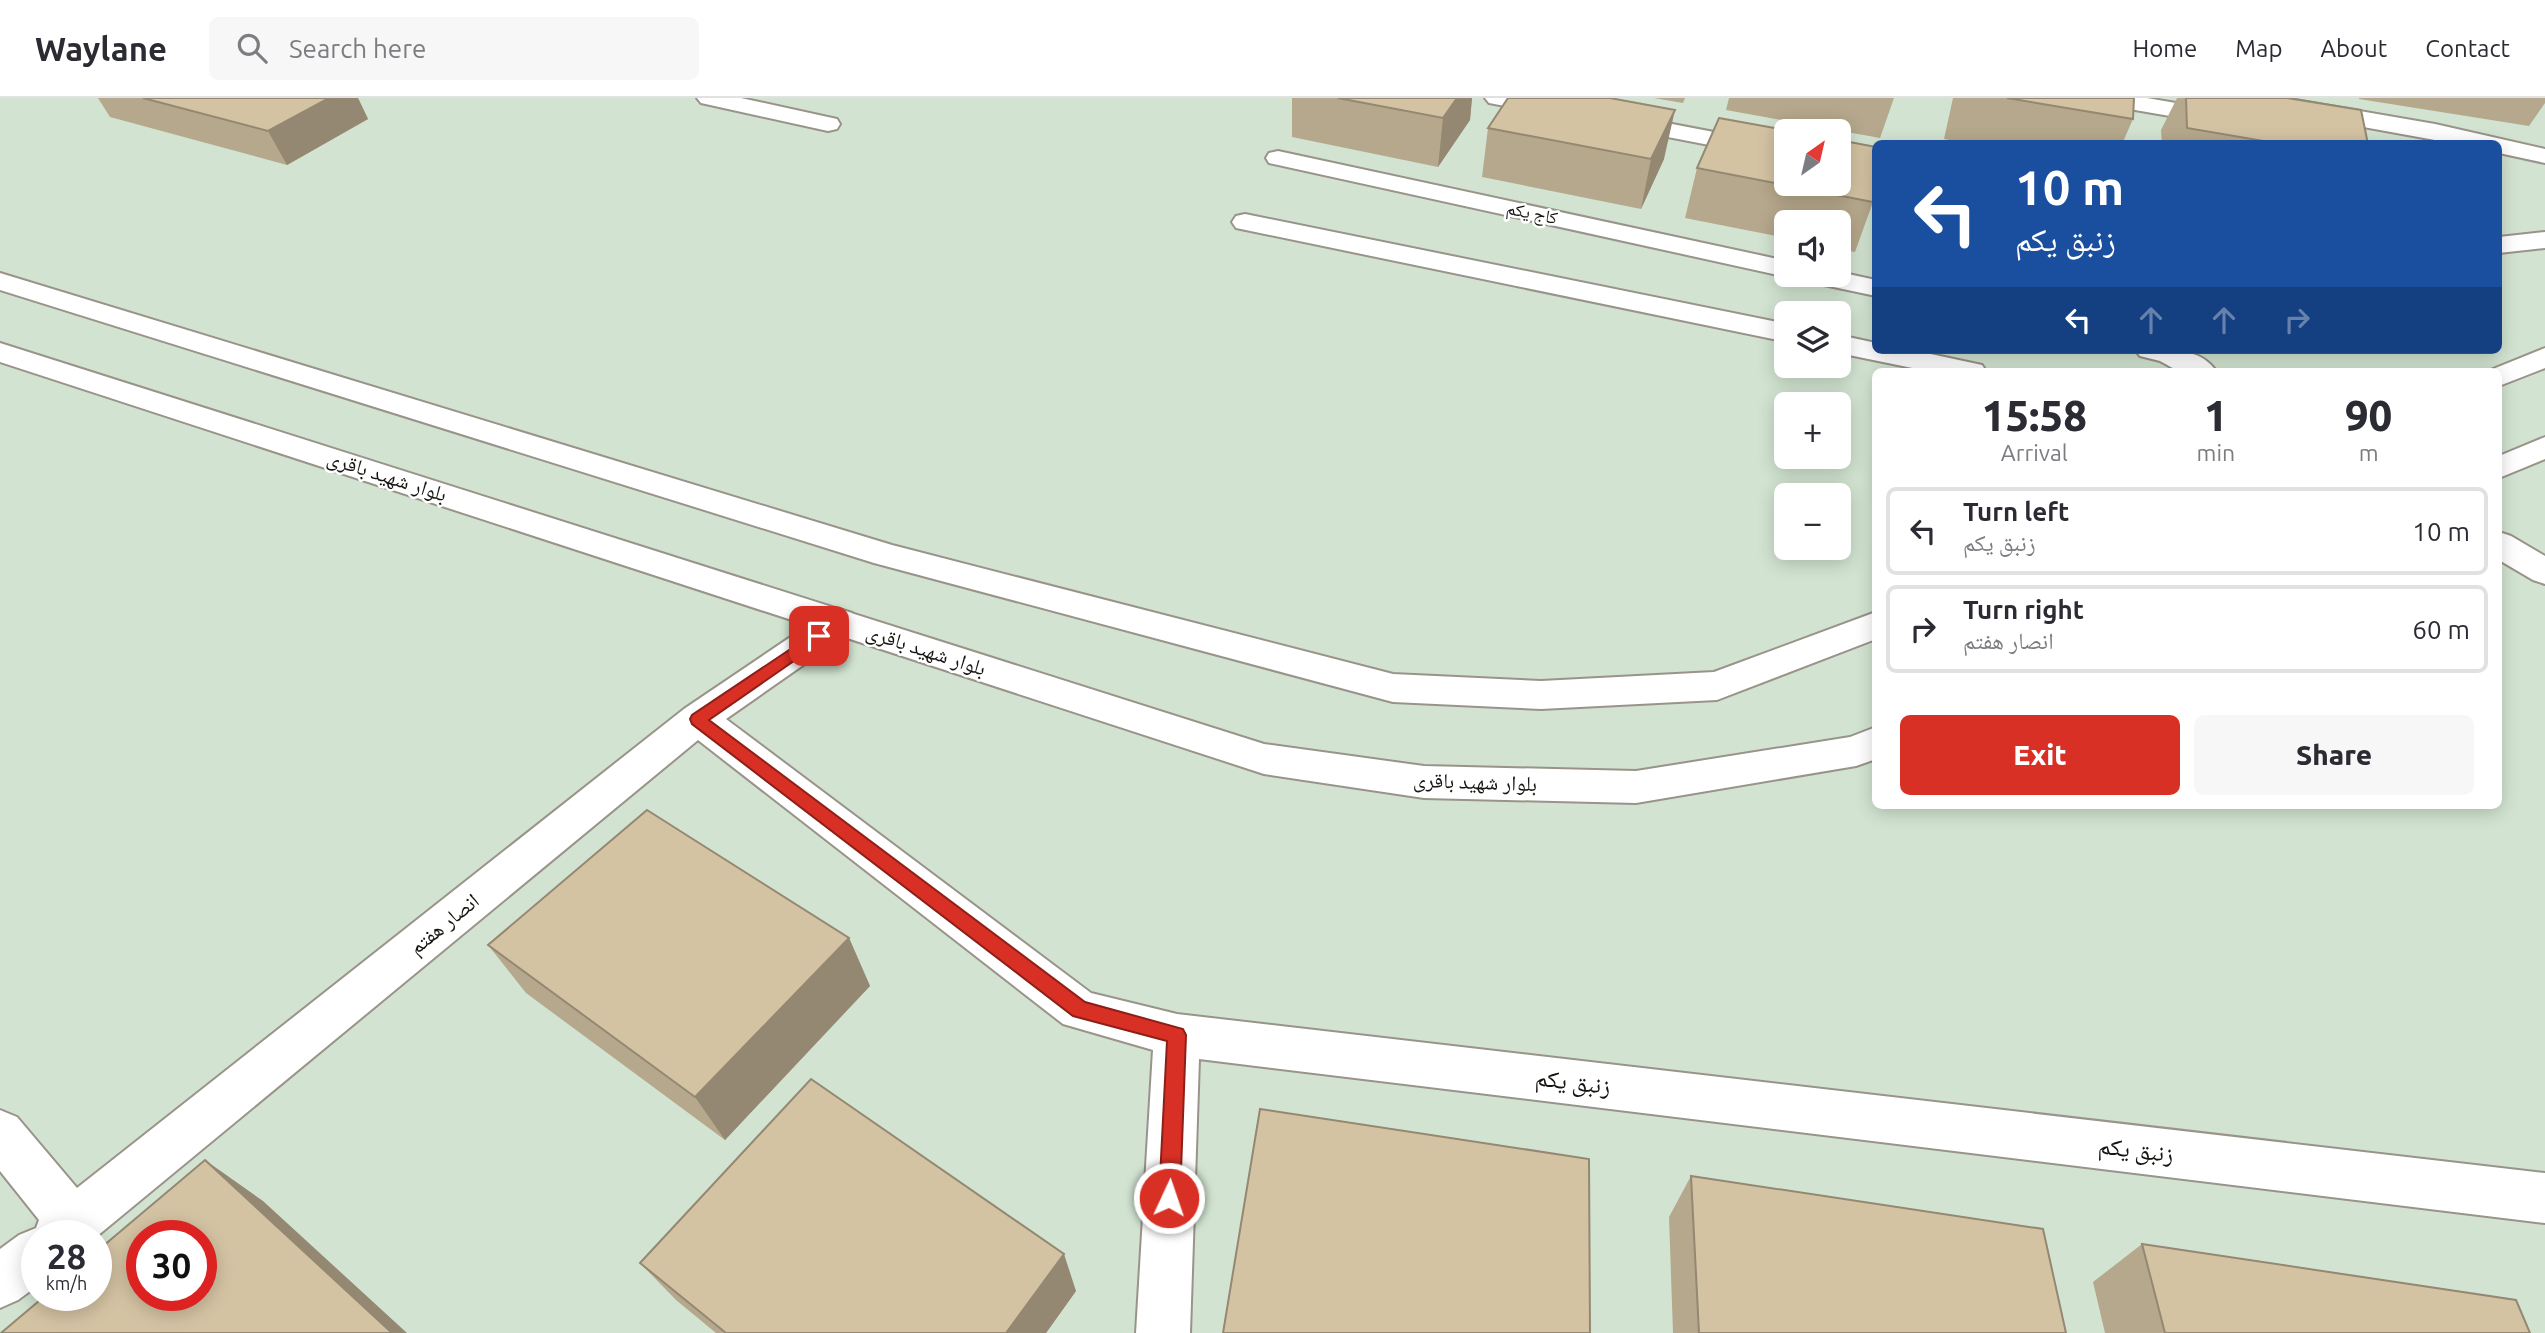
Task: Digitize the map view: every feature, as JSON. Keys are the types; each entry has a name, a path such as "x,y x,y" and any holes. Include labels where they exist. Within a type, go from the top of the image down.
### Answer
{"street":[{"path":"709,98 828,124"},
{"path":"1497,98 1576,113"},
{"path":"2106,98 2435,131 2472,140"},
{"path":"1602,118 1774,151"},
{"path":"2502,147 2545,156"},
{"name":"کاج یکم","path":"1278,158 1774,266"},
{"path":"2502,159 2545,162"},
{"path":"1245,222 1774,330"},
{"path":"2502,245 2545,240"},
{"path":"0,281 886,555 1393,688 1541,695 1717,686 1872,627"},
{"path":"1851,283 1872,287"},
{"path":"1851,346 1872,351"},
{"name":"بلوار شهید باقری","path":"0,352 1264,759 1424,782 1636,787 1856,751 1872,744"},
{"path":"1888,354 1956,368"},
{"path":"2168,354 2195,368"},
{"path":"2502,376 2545,357"},
{"path":"2502,467 2545,447"},
{"path":"2502,546 2545,572"},
{"name":"انصار هفتم","path":"77,1220 698,719 839,622"},
{"name":"زنبق یکم","path":"698,719 1079,1010 1177,1035 2545,1198"},
{"path":"1163,1333 1177,1035"},
{"path":"0,1133 47,1220"},
{"name":"انصار هفتم","path":"0,1282 21,1265"}],"green space":[{"path":"0,98 2545,98 2545,1333 0,1333"}],"building":[{"path":"143,98 329,98 268,131"},
{"path":"1338,98 1457,98 1443,118"},
{"path":"1508,98 1610,98 1675,110 1651,159 1488,128"},
{"path":"2007,98 2134,98 2133,119"},
{"path":"2186,98 2287,98 2361,110 2367,140 2258,140 2187,128"},
{"path":"1719,118 1774,128 1774,183 1697,168"},
{"path":"1852,142 1872,146 1872,202 1842,196 1852,196"},
{"path":"647,810 849,938 695,1097 488,945"},
{"path":"811,1079 1064,1254 1006,1333 726,1333 640,1263"},
{"path":"1260,1109 1589,1159 1590,1333 1223,1333"},
{"path":"205,1160 392,1333 1,1333 27,1311 112,1311 112,1238 126,1227 126,1311 217,1311 217,1220 134,1220"},
{"path":"1691,1176 2043,1229 2066,1333 1699,1333"},
{"path":"2142,1244 2516,1300 2530,1333 2165,1333"}],"route":[{"path":"819,636 698,719 1079,1010 1177,1035 1169,1198"}]}
